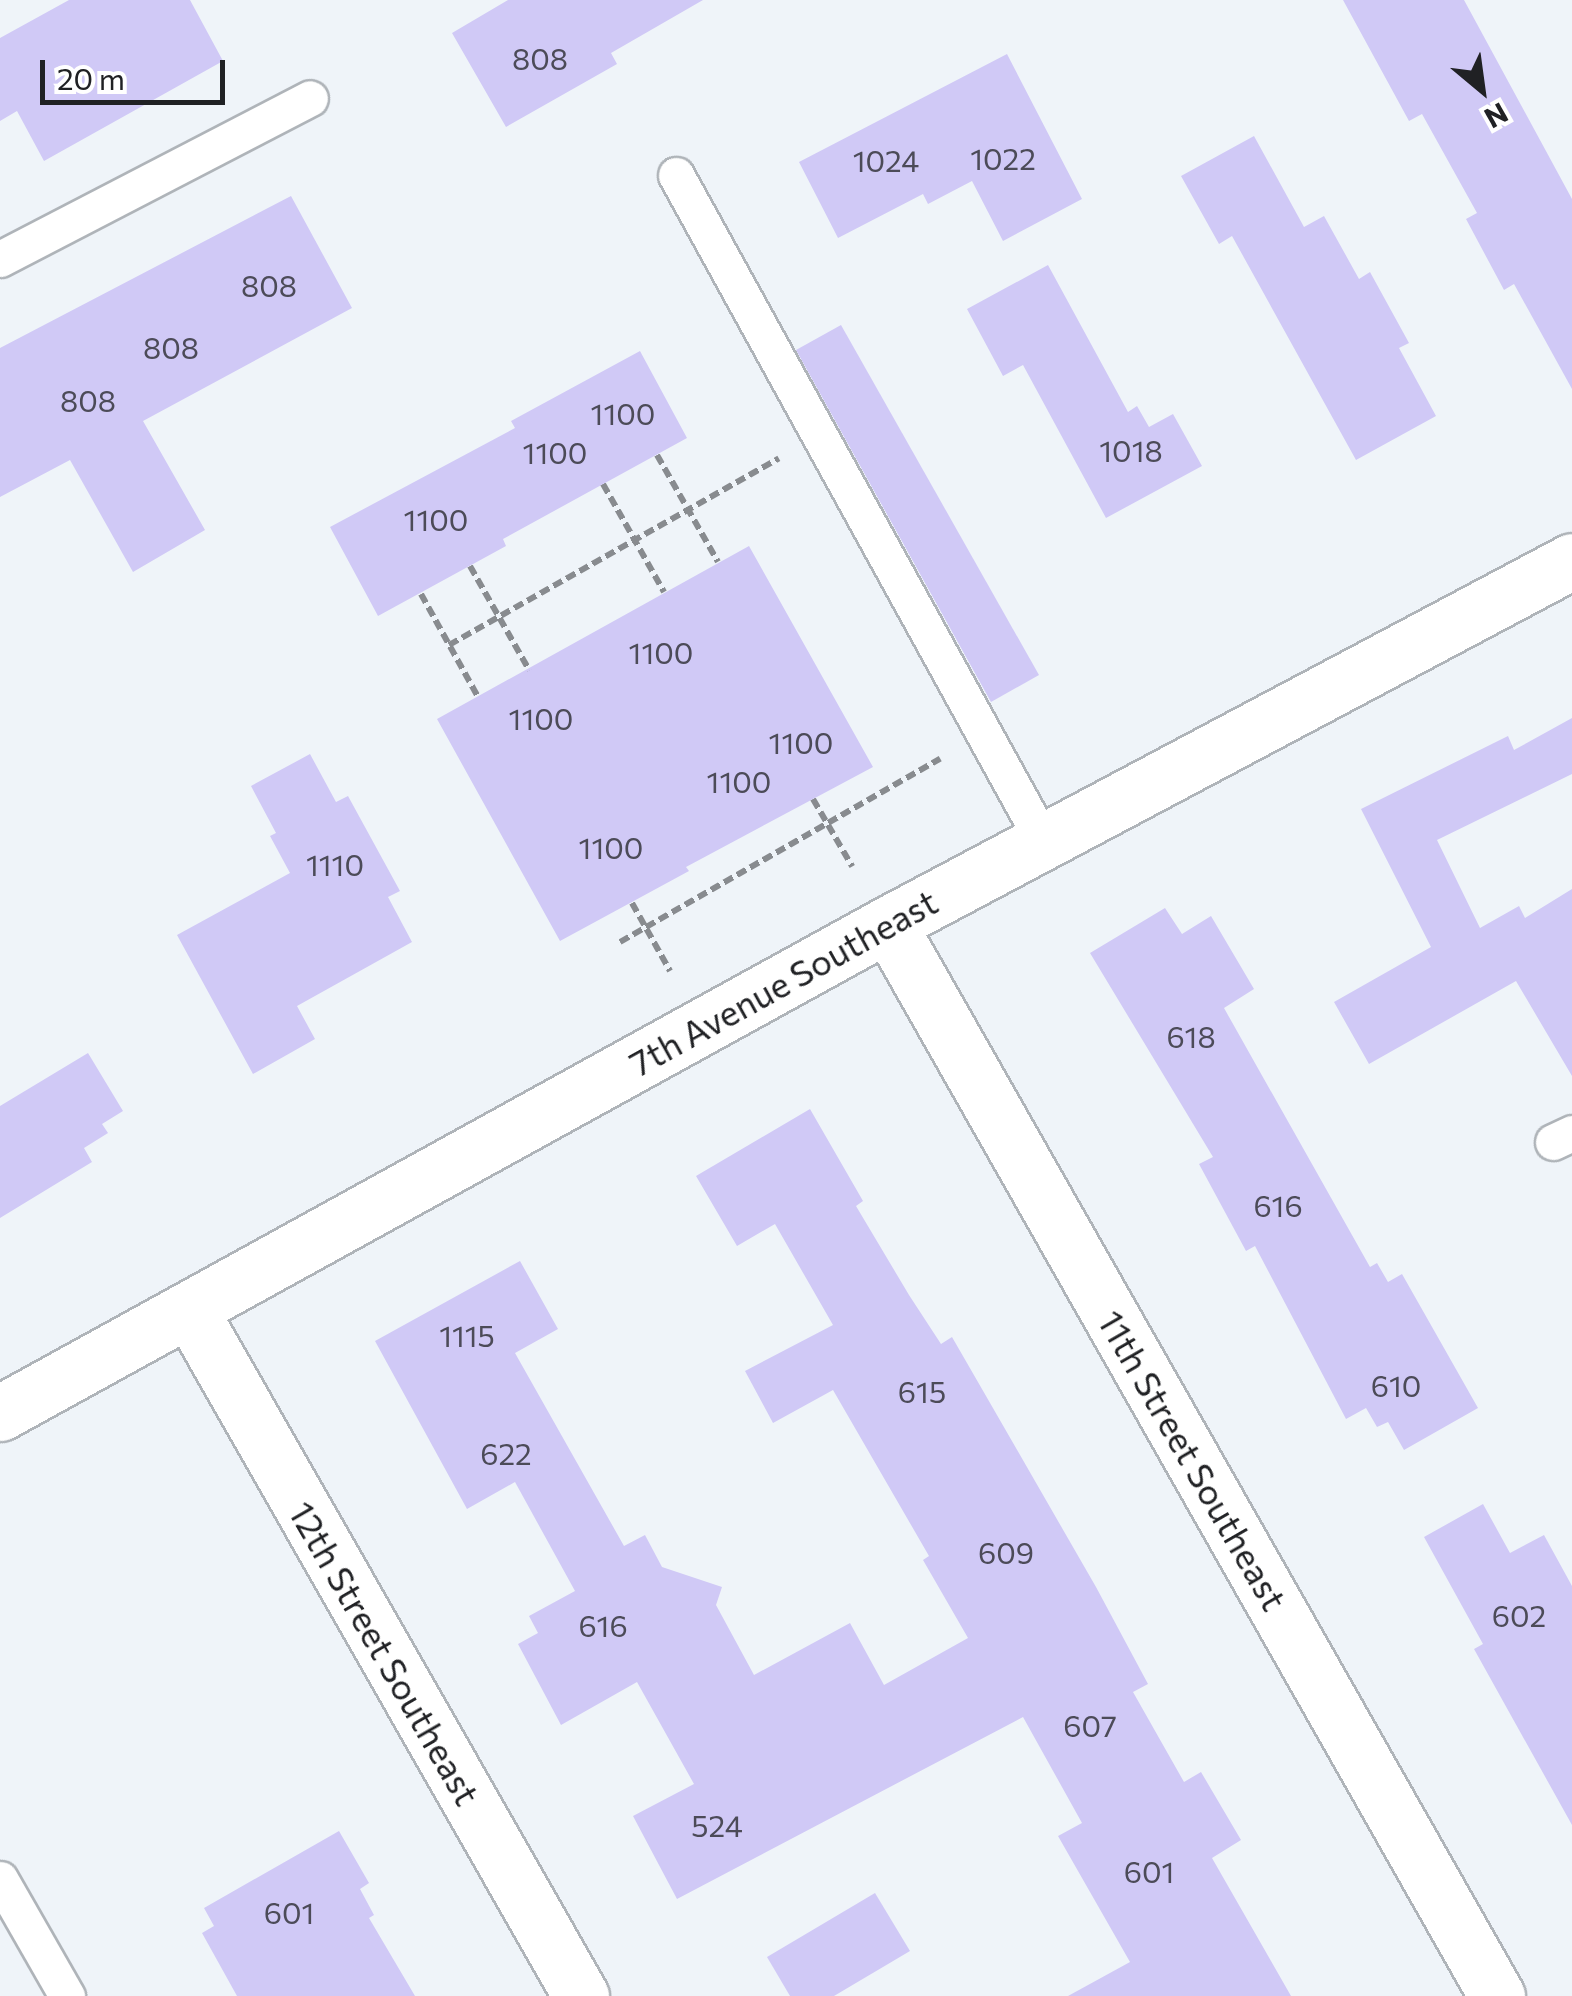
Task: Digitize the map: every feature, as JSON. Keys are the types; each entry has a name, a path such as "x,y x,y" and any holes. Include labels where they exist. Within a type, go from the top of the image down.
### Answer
{"street":[{"name":"7th Avenue Southeast","path":"0,1413 888,924 1572,561"},
{"name":"11th Street Southeast","path":"888,924 1497,1996"},
{"name":"12th Street Southeast","path":"189,1309 581,1996"}],"lane":[{"path":"0,258 310,98"},
{"path":"676,175 1042,841"},
{"path":"0,1878 67,1996"}],"path":[{"path":"450,645 819,434"},
{"path":"656,455 718,562"},
{"path":"603,484 664,592"},
{"path":"470,566 529,670"},
{"path":"421,594 478,698"},
{"path":"620,942 984,734"},
{"path":"813,799 852,866"},
{"path":"632,902 670,971"}],"building":[{"path":"69,0 190,0 223,61 44,161 17,111 0,121 0,38"},
{"path":"508,0 703,0 611,53 617,64 506,127 452,33"},
{"path":"1343,0 1464,0 1572,199 1572,389 1514,284 1504,290 1466,219 1477,213 1422,114 1409,121"},
{"path":"1007,54 1082,199 1003,241 972,181 928,204 923,194 838,238 799,162"},
{"path":"1254,136 1304,227 1324,216 1359,279 1370,272 1409,343 1399,348 1436,416 1356,460 1232,236 1219,244 1181,176"},
{"path":"291,196 352,308 143,421 205,530 133,572 70,460 0,497 0,348"},
{"path":"1048,265 1128,412 1137,406 1149,427 1173,414 1202,466 1106,518 1023,365 1003,376 967,309"},
{"path":"841,325 1039,675 991,702 796,350"},
{"path":"640,351 687,438 503,539 506,546 378,616 330,527 515,428 511,421"},
{"path":"749,546 873,767 686,867 689,871 560,941 437,719"},
{"path":"1572,718 1572,774 1437,840 1480,928 1519,906 1525,918 1572,889 1572,1076 1516,981 1369,1064 1334,1002 1431,947 1361,809 1508,736 1514,750"},
{"path":"310,754 336,802 348,796 400,891 388,897 412,942 297,1006 315,1039 253,1074 177,935 290,873 270,836 276,833 251,786"},
{"path":"1165,908 1182,934 1211,916 1254,989 1224,1008 1370,1267 1377,1263 1388,1282 1402,1274 1478,1408 1404,1450 1388,1422 1377,1427 1366,1408 1346,1419 1255,1246 1246,1251 1199,1164 1213,1157 1090,953"},
{"path":"88,1053 123,1111 102,1124 108,1133 84,1148 92,1162 0,1218 0,1106"},
{"path":"810,1109 863,1201 856,1206 909,1295 941,1344 952,1337 1096,1587 1148,1684 1133,1692 1184,1782 1201,1772 1241,1840 1212,1858 1291,1996 1068,1996 1130,1962 1058,1836 1082,1823 1023,1717 677,1899 633,1816 694,1784 637,1682 561,1725 518,1644 538,1633 529,1616 575,1591 515,1482 467,1509 375,1341 520,1261 558,1329 515,1353 624,1546 645,1535 662,1567 722,1587 716,1605 754,1675 850,1623 884,1685 968,1638 923,1560 929,1556 833,1390 773,1423 745,1371 833,1325 775,1224 737,1246 696,1176"},
{"path":"1483,1504 1510,1553 1544,1535 1572,1586 1572,1825 1474,1649 1483,1644 1424,1537"},
{"path":"339,1831 369,1883 360,1889 374,1915 369,1918 415,1996 237,1996 202,1933 214,1926 204,1908"},
{"path":"875,1893 910,1951 834,1996 790,1996 767,1957"}]}
